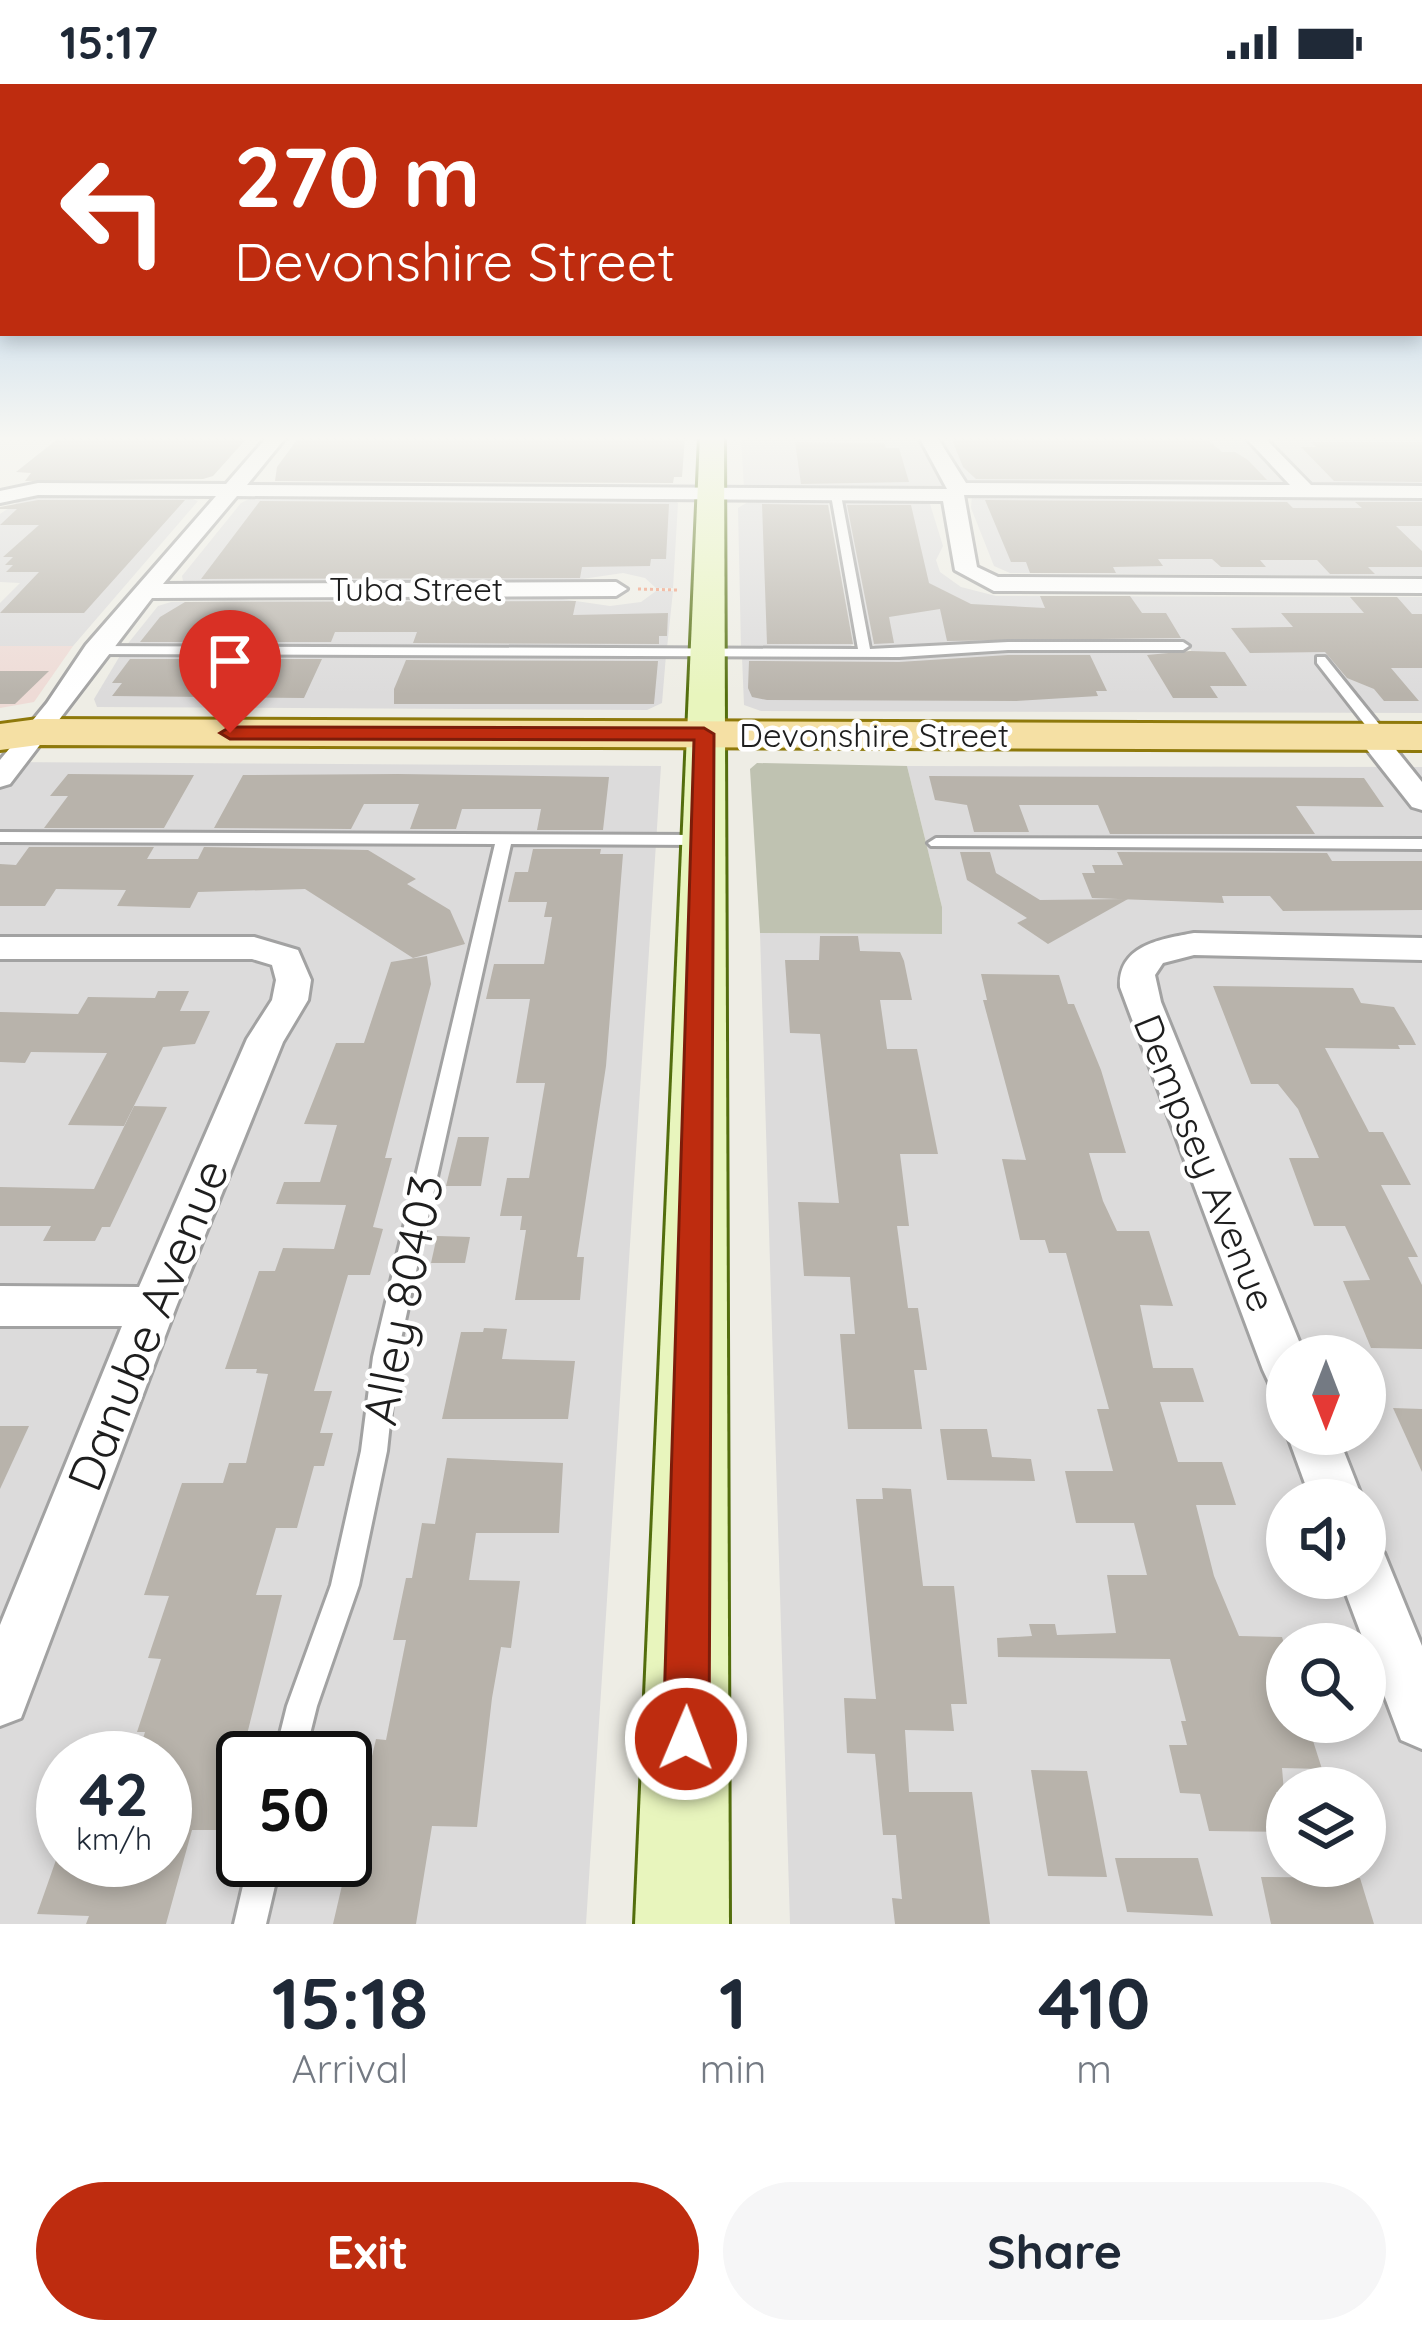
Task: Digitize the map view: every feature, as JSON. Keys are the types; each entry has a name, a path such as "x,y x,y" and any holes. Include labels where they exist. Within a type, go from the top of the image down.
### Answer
{"main road":[{"path":"682,1924 710,523"},
{"name":"Devonshire Street","path":"12,732 1392,737"}],"street":[{"path":"0,778 12,732 95,650 202,523"},
{"path":"961,523 966,570 994,584 1422,586"},
{"name":"Tuba Street","path":"145,591 616,589"},
{"path":"1392,737 1422,802"},
{"name":"Dempsey Avenue","path":"1273,1335 1159,1039 1135,989 1135,972 1145,958 1166,947 1194,944 1422,949"},
{"name":"Danube Avenue","path":"0,948 254,948 286,958 296,983 291,1003 266,1039 153,1307 0,1697"},
{"path":"0,1306 153,1307"},
{"path":"1375,1599 1422,1719"}],"lane":[{"path":"841,523 865,653"},
{"path":"95,650 865,653 1008,646 1183,646"},
{"path":"1321,660 1392,737"},
{"path":"0,837 702,840"},
{"name":"Alley 80403","path":"296,1731 345,1585 374,1451 385,1357 504,839"},
{"path":"936,843 1422,844"},
{"path":"250,1924 259,1887"}],"path":[{"path":"616,589 708,590"}],"shaded area":[{"path":"0,523 179,523 73,646 0,646 0,603 20,583 0,582"},
{"path":"225,523 677,523 673,588 656,588 645,578 623,573 575,580 183,581 182,576"},
{"path":"738,523 832,523 854,644 845,649 741,648"},
{"path":"848,523 936,523 943,546 936,560 940,572 961,587 996,596 1422,597 1422,713 761,711 744,705 742,657 1163,650 1195,657 1186,642 1019,641 882,649 871,644"},
{"path":"977,523 1422,523 1422,576 1010,573 994,566"},
{"path":"656,591 673,591 667,648 126,646 158,606 171,602 562,599 610,606 641,602"},
{"path":"0,646 73,646 34,702 0,708"},
{"path":"121,654 666,655 662,703 647,710 97,707 94,699"},
{"path":"0,762 661,766 586,1924 0,1924"},
{"path":"757,763 907,766 942,907 942,934 760,933 750,769"},
{"path":"907,766 1422,767 1422,1924 790,1924 760,933 941,934 942,907"}],"building":[{"path":"165,523 84,613 0,613 39,572 6,572 13,565 5,565 13,557 3,557 39,525 0,525"},
{"path":"243,523 668,523 666,559 651,559 650,566 582,567 580,578 201,579"},
{"path":"763,523 831,523 853,644 767,644"},
{"path":"850,523 915,523 929,583 971,604 1045,608 1040,596 1130,596 1142,613 1166,613 1181,638 947,641 940,609 889,617 894,643 874,644"},
{"path":"995,523 1422,523 1396,526 1422,551 1422,567 1368,567 1375,574 1330,574 1317,560 1260,560 1266,567 1221,567 1212,559 1158,559 1163,566 1113,567 1116,573 1030,573 1026,562 1011,562"},
{"path":"1350,597 1397,597 1412,614 1422,614 1422,668 1391,668 1419,701 1384,701 1374,689 1347,678 1325,652 1250,653 1231,628 1293,627 1281,613 1364,613"},
{"path":"576,601 573,615 668,613 667,636 659,636 659,644 413,643 417,632 335,632 331,642 140,642 160,617 185,602"},
{"path":"1225,652 1247,686 1210,686 1218,698 1173,698 1147,655"},
{"path":"1090,655 1107,691 1096,691 1098,696 1016,701 767,700 752,697 748,688 749,661 899,662"},
{"path":"130,659 322,659 304,698 112,696 122,683 112,683"},
{"path":"406,660 658,661 654,704 394,704 394,689"},
{"path":"0,671 49,671 15,704 0,704"},
{"path":"68,774 194,775 164,828 44,828 68,796 50,796"},
{"path":"243,775 609,777 603,830 537,830 541,809 462,809 456,829 410,829 419,804 364,804 351,829 214,828"},
{"path":"929,776 1364,778 1384,807 1296,806 1315,834 1110,834 1098,805 1019,805 1029,832 974,832 967,805 935,800"},
{"path":"29,847 154,847 147,859 198,859 204,847 368,850 416,879 407,884 450,910 465,944 413,958 305,889 198,892 190,908 117,906 126,890 56,889 45,906 0,906 0,864 16,865"},
{"path":"533,849 601,849 600,854 623,854 606,1066 577,1257 584,1257 580,1300 515,1300 526,1230 520,1230 522,1216 500,1216 507,1178 529,1178 545,1083 516,1083 530,999 486,999 494,964 544,964 552,917 544,917 547,902 508,902 515,872 528,872"},
{"path":"960,852 990,852 996,873 1040,900 1128,899 1048,944 1017,923 1027,918 967,880"},
{"path":"1117,852 1327,853 1332,861 1422,861 1422,910 1283,911 1270,896 1222,896 1224,903 1092,898 1082,873 1095,873 1092,865 1123,865"},
{"path":"820,936 858,936 860,951 900,952 904,961 912,1000 880,1000 887,1049 917,1049 938,1154 900,1154 909,1226 897,1226 908,1308 918,1308 927,1370 914,1370 922,1429 848,1429 840,1334 855,1334 850,1277 804,1276 798,1202 839,1203 820,1034 790,1033 785,960 819,960"},
{"path":"427,956 431,984 385,1158 392,1158 373,1227 383,1229 370,1275 348,1275 314,1391 332,1391 320,1433 333,1433 324,1466 314,1466 297,1528 276,1528 256,1595 282,1595 248,1731 216,1731 216,1830 192,1830 192,1731 137,1731 161,1659 148,1658 169,1596 144,1595 182,1483 223,1483 229,1463 246,1463 268,1374 256,1373 257,1369 225,1369 259,1271 275,1271 283,1248 334,1249 346,1205 276,1204 284,1182 320,1182 337,1125 304,1124 336,1043 364,1043 391,962"},
{"path":"981,974 1059,975 1101,1070 1126,1153 1089,1153 1117,1231 1149,1231 1173,1306 1140,1305 1153,1368 1193,1368 1204,1402 1160,1402 1178,1462 1222,1462 1236,1505 1196,1505 1214,1576 1239,1636 1266,1637 1266,1743 1314,1743 1321,1767 1266,1767 1266,1832 1209,1831 1200,1794 1180,1793 1169,1745 1187,1745 1181,1721 1186,1721 1170,1659 998,1657 997,1638 1032,1636 1029,1624 1055,1624 1057,1635 1116,1633 1107,1575 1147,1575 1134,1523 1076,1523 1065,1471 1113,1471 1097,1409 1109,1409 1066,1253 1049,1253 1045,1240 1020,1240 1002,1159 1026,1160 983,1000 987,1000"},
{"path":"1213,986 1353,988 1361,1003 1394,1007 1416,1045 1325,1048 1369,1132 1383,1132 1411,1185 1381,1185 1418,1257 1408,1257 1422,1285 1422,1349 1386,1348 1386,1335 1366,1335 1343,1281 1370,1280 1345,1226 1314,1226 1289,1158 1319,1158 1298,1109 1278,1084 1251,1084"},
{"path":"158,991 189,991 180,1011 210,1011 195,1044 163,1047 124,1126 68,1125 107,1053 31,1052 25,1063 0,1062 0,1012 78,1014 88,997 155,998"},
{"path":"134,1106 167,1107 110,1227 102,1227 95,1241 43,1241 51,1226 0,1226 0,1187 94,1189"},
{"path":"458,1137 489,1137 481,1186 446,1186"},
{"path":"437,1236 470,1237 465,1263 431,1263"},
{"path":"484,1328 507,1329 502,1359 575,1361 568,1419 442,1419 461,1332 483,1332"},
{"path":"1393,1408 1422,1409 1422,1472"},
{"path":"0,1426 29,1426 0,1489"},
{"path":"940,1429 987,1429 992,1457 1031,1459 1035,1481 947,1480"},
{"path":"447,1458 563,1463 559,1533 476,1533 469,1580 520,1581 511,1648 501,1647 492,1698 477,1827 432,1826 416,1924 333,1924 342,1887 372,1887 372,1756 376,1739 386,1740 406,1640 393,1640 406,1578 412,1578 422,1523 435,1524"},
{"path":"882,1488 911,1489 923,1586 954,1586 967,1704 951,1704 954,1731 905,1730 909,1792 972,1792 990,1924 895,1924 892,1898 902,1899 896,1835 883,1835 875,1754 847,1753 844,1698 876,1699 856,1499 883,1499"},
{"path":"1031,1770 1087,1771 1107,1877 1048,1876"},
{"path":"1115,1858 1198,1858 1213,1916 1127,1912"},
{"path":"1261,1877 1266,1877 1266,1887 1363,1887 1374,1924 1271,1924"},
{"path":"46,1887 176,1887 166,1924 86,1924 89,1916 37,1914"}],"route":[{"path":"230,733 704,734 686,1739"}]}
